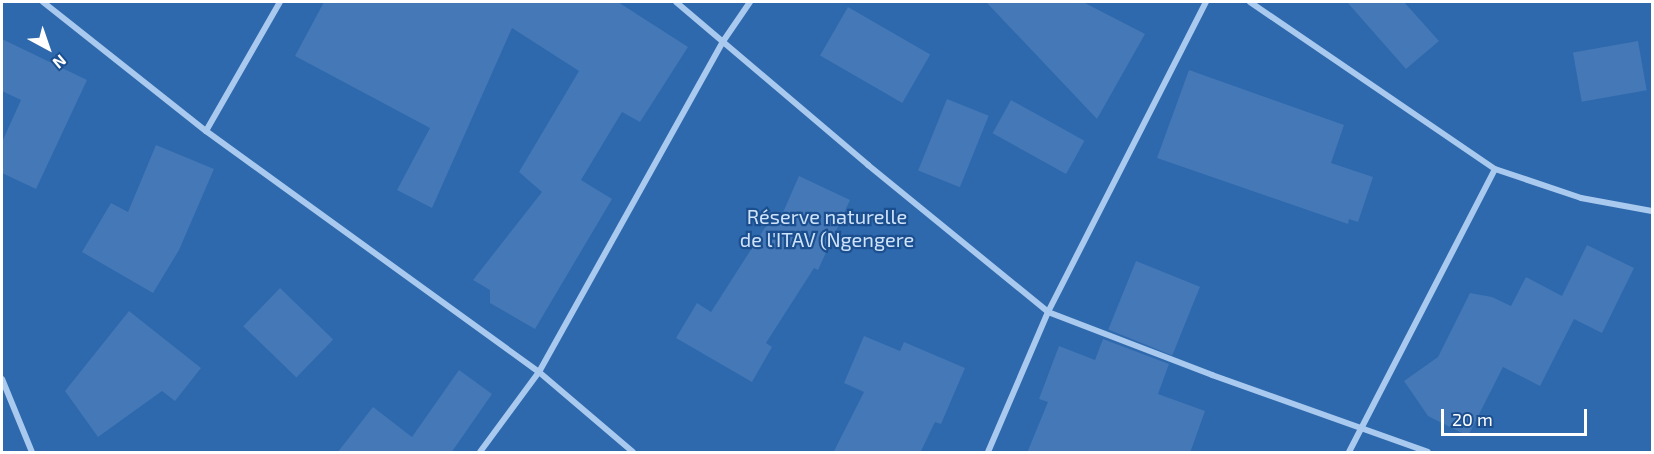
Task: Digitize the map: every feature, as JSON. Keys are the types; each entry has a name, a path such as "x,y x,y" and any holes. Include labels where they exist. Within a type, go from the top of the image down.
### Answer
{"street":[{"path":"43,2 206,130 539,372 633,453"},
{"path":"206,130 280,2"},
{"path":"676,2 724,40 868,165 1048,312 1428,453"},
{"path":"480,453 539,372 724,40 750,2"},
{"path":"988,453 1048,312 1206,2"},
{"path":"1250,2 1495,169 1581,198 1653,211"},
{"path":"1349,453 1359,429 1495,169"},
{"path":"2,379 32,453"}],"green space":[{"name":"Réserve naturelle de l'ITAV (Ngengere","path":"2,2 1652,2 1652,452 2,452"}],"building":[{"path":"324,2 618,2 688,47 640,122 622,112 581,180 612,199 535,329 490,303 490,290 473,280 542,192 519,172 579,71 512,28 432,208 397,190 430,128 295,56"},
{"path":"986,2 1083,2 1145,34 1097,119"},
{"path":"1347,2 1404,2 1439,41 1406,69"},
{"path":"848,7 930,54 902,103 820,55"},
{"path":"2,39 87,80 36,189 2,173 2,142 21,100 2,91"},
{"path":"1638,41 1647,90 1582,102 1573,52"},
{"path":"1189,70 1344,125 1331,163 1373,177 1358,222 1349,219 1348,224 1157,158"},
{"path":"947,99 989,116 960,187 918,170"},
{"path":"1011,100 1084,141 1066,174 993,133"},
{"path":"156,145 214,169 179,250 153,293 82,252 111,203 128,212"},
{"path":"799,176 850,200 818,270 814,268 766,343 772,347 752,382 676,338 697,303 711,312 775,212 781,217"},
{"path":"1587,245 1634,268 1602,333 1574,319 1540,386 1503,367 1468,436 1428,416 1404,381 1438,357 1470,293 1492,297 1511,306 1526,277 1562,296"},
{"path":"1136,261 1200,287 1172,355 1108,330"},
{"path":"280,288 333,339 296,378 243,326"},
{"path":"129,311 201,368 175,401 162,391 98,437 65,391"},
{"path":"864,336 900,351 904,342 965,368 941,424 935,422 920,453 833,453 864,392 844,383"},
{"path":"1103,339 1169,364 1158,394 1205,411 1190,453 1027,453 1048,402 1039,399 1059,346 1095,360"},
{"path":"459,370 492,394 451,453 337,453 373,407 412,437"}]}
